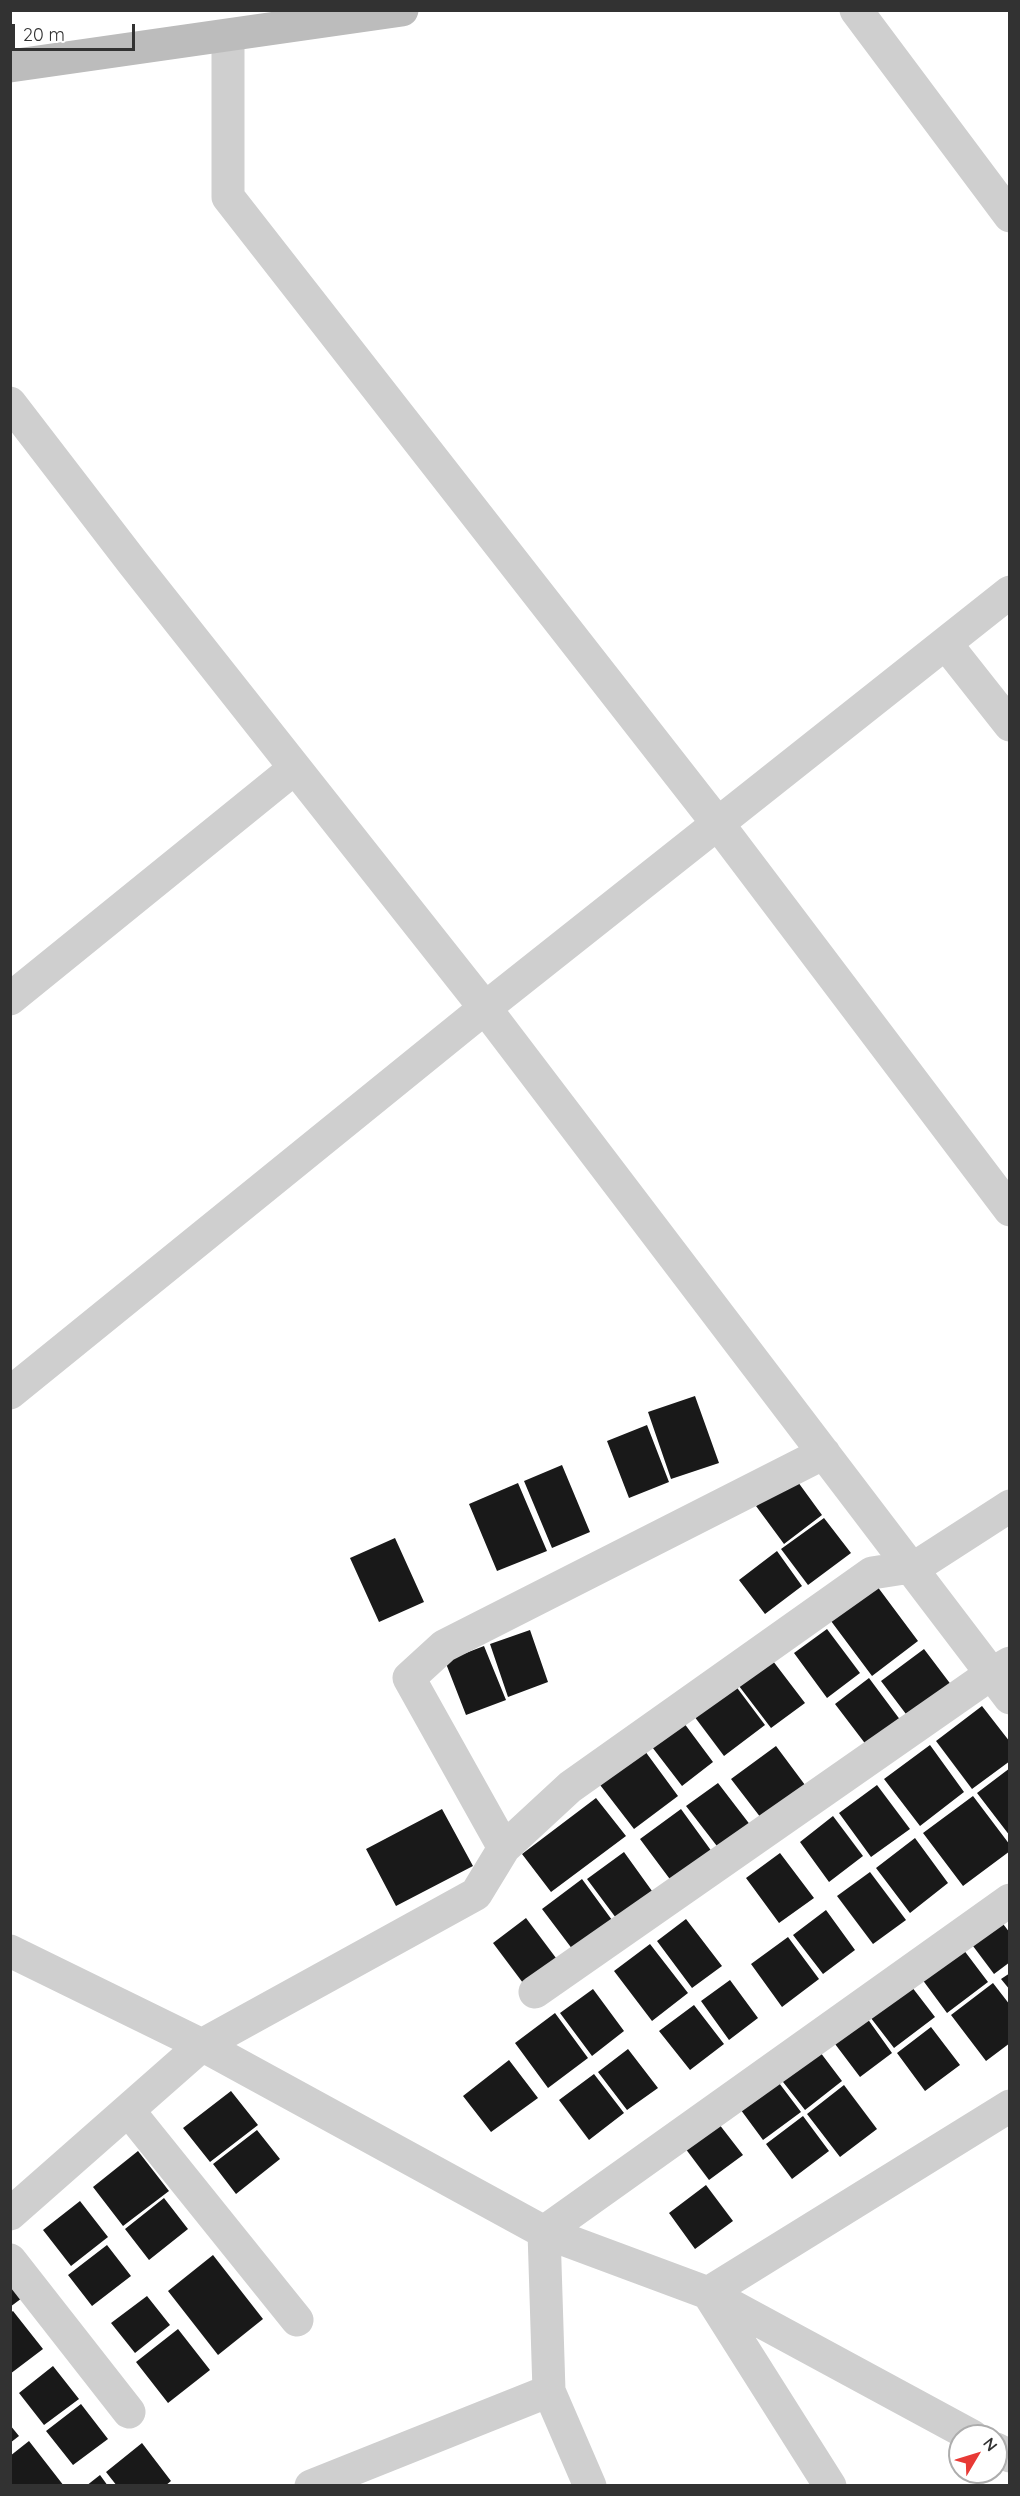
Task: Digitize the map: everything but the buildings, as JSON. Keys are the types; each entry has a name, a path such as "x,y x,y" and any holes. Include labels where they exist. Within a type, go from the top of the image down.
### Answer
{"main road":[{"path":"10,66 402,10"}],"street":[{"path":"856,10 1010,216"},
{"path":"228,36 228,197 718,824 1010,1210"},
{"path":"10,403 133,563 485,1008 910,1567 1003,1678 535,1992"},
{"path":"11,1393 485,1008 1010,592"},
{"path":"946,644 1010,725"},
{"path":"10,999 296,768"},
{"path":"504,1848 409,1678 444,1646 824,1453"},
{"path":"10,2214 202,2045 476,1894 504,1848 570,1786 872,1573 917,1566 1010,1506"},
{"path":"544,2232 1010,1900"},
{"path":"10,1951 202,2045 544,2232 708,2293 950,2424"},
{"path":"708,2293 1010,2106"},
{"path":"128,2110 297,2320"},
{"path":"544,2232 549,2391 590,2486"},
{"path":"10,2260 129,2412"},
{"path":"708,2293 830,2486"},
{"path":"311,2486 549,2391"}]}
